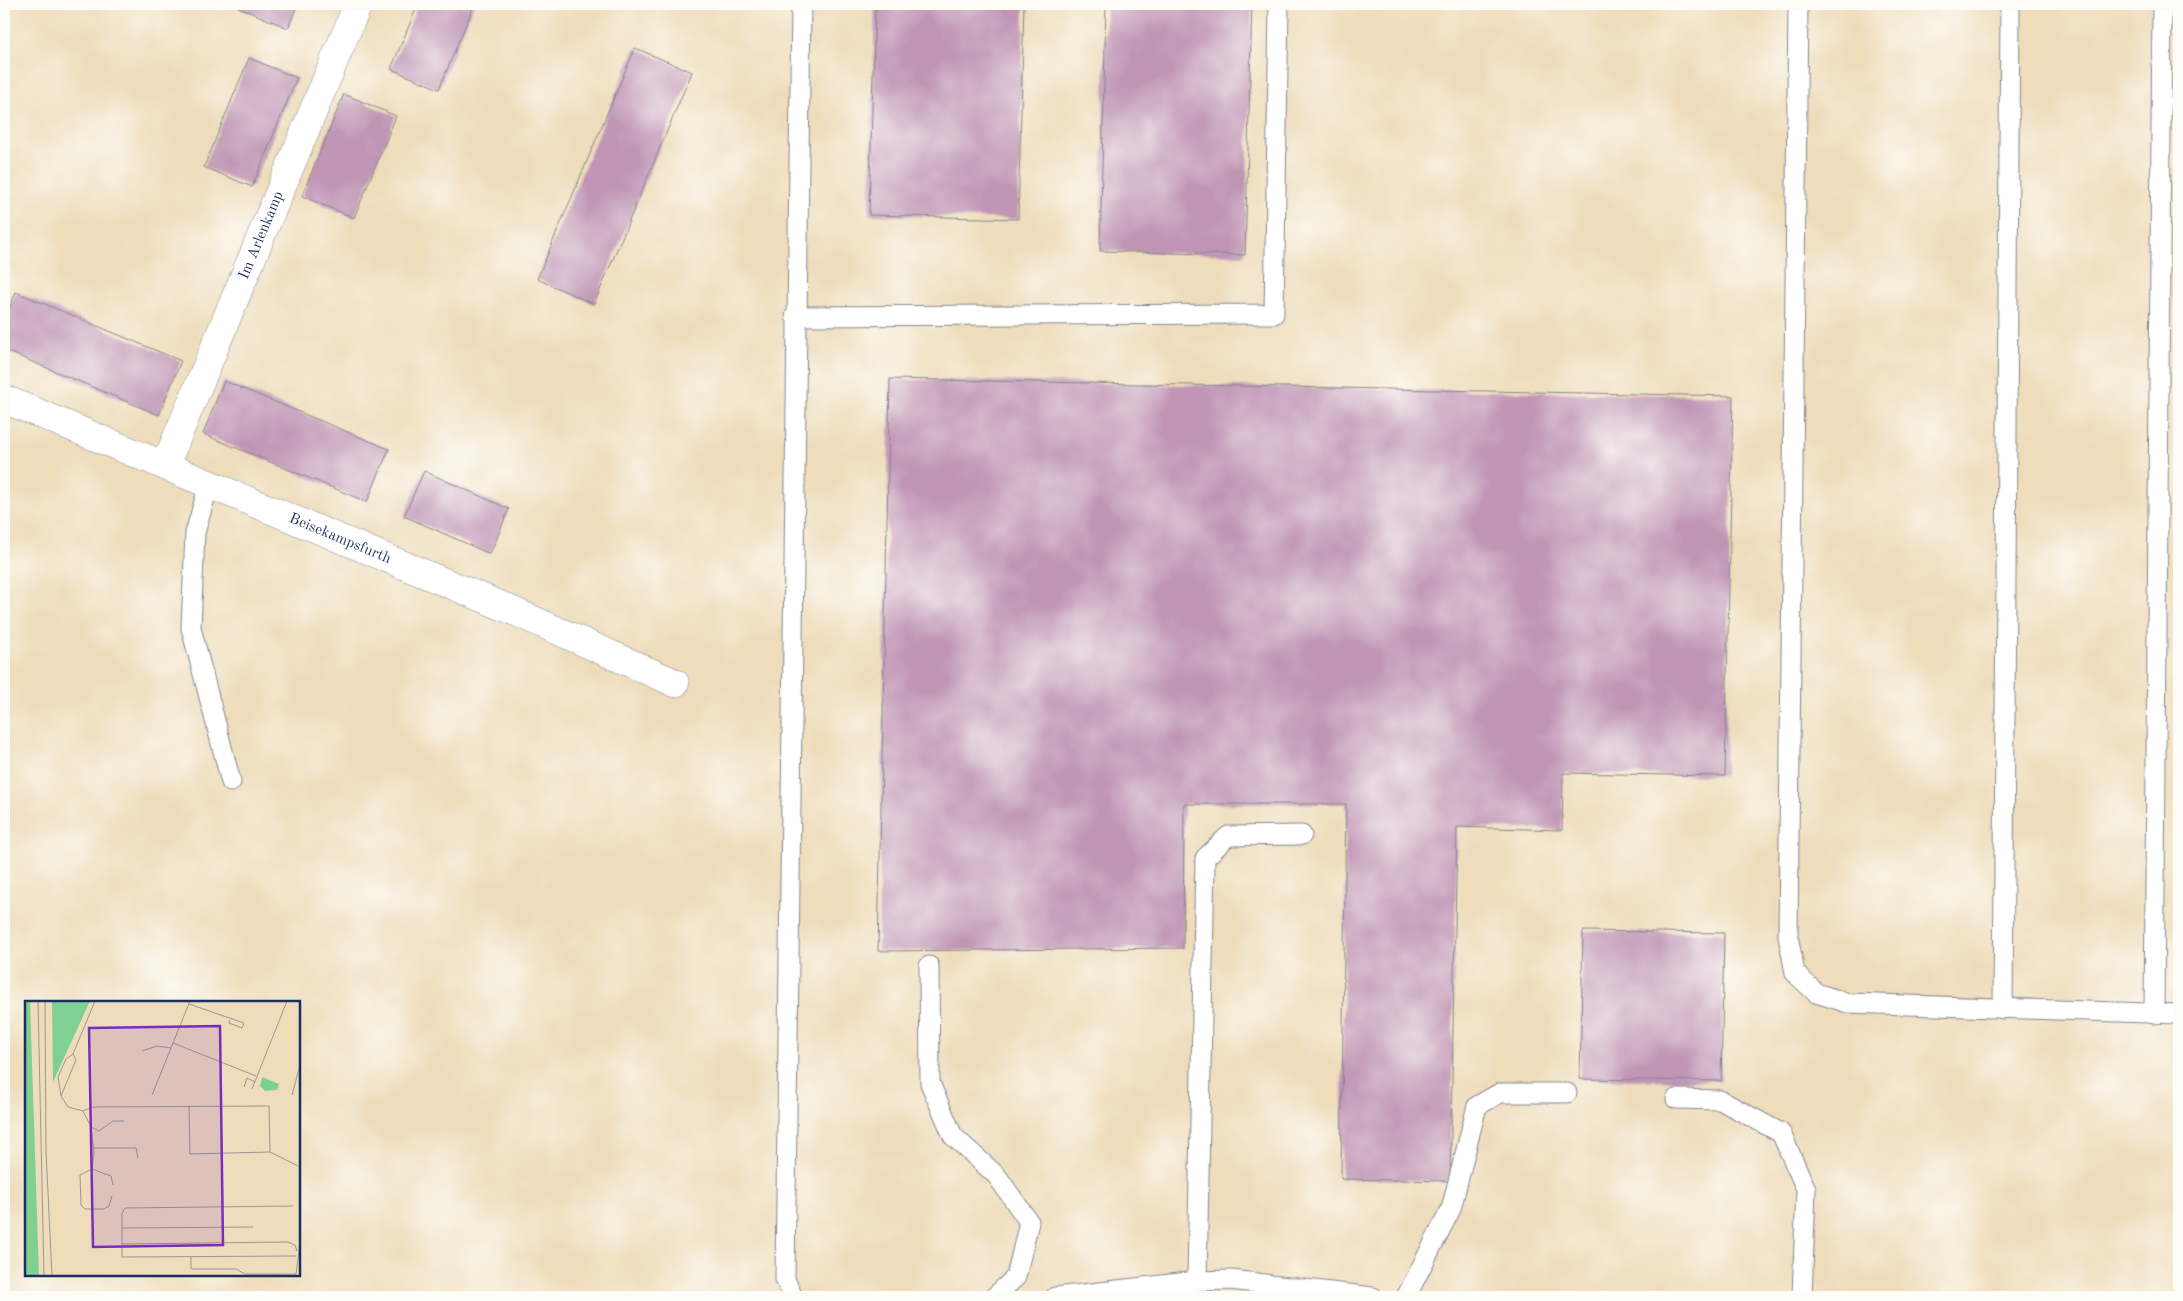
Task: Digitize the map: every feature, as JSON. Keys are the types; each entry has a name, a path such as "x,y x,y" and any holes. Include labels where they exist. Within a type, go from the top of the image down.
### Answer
{"street":[{"name":"Im Arlenkamp","path":"165,466 358,4"},
{"name":"Beisekampsfurth","path":"4,399 502,606 675,683"}],"lane":[{"path":"793,1297 785,1279 792,813 795,316 801,4"},
{"path":"795,316 1274,314 1279,4"},
{"path":"1798,4 1788,936 1795,973 1816,994 1848,1003 2179,1014"},
{"path":"2003,1009 2010,4"},
{"path":"2154,1014 2162,4"},
{"path":"209,484 195,533 191,628 231,782"},
{"path":"1197,1281 1206,858 1228,836 1302,835"},
{"path":"929,966 930,1082 953,1136 998,1176 1029,1222 1016,1277 994,1297"},
{"path":"1406,1297 1451,1209 1477,1106 1500,1093 1567,1093"},
{"path":"1676,1099 1720,1100 1781,1132 1806,1189 1802,1297"},
{"path":"1055,1297 1197,1281 1231,1280 1373,1297"}],"building":[{"path":"239,4 298,4 288,28 238,7"},
{"path":"418,4 474,5 439,89 391,69"},
{"path":"875,4 1024,4 1018,219 869,215"},
{"path":"1106,4 1252,4 1245,255 1100,251"},
{"path":"635,48 692,72 594,304 537,279"},
{"path":"249,58 297,78 252,187 204,167"},
{"path":"344,94 396,116 354,218 302,196"},
{"path":"16,292 181,361 159,415 4,350 4,321"},
{"path":"890,379 1733,396 1725,776 1563,773 1562,830 1457,827 1450,1181 1341,1179 1346,804 1184,804 1183,948 878,951"},
{"path":"224,381 389,449 367,502 203,434"},
{"path":"424,471 509,509 490,554 404,516"},
{"path":"1583,931 1724,933 1721,1081 1580,1079"}]}
